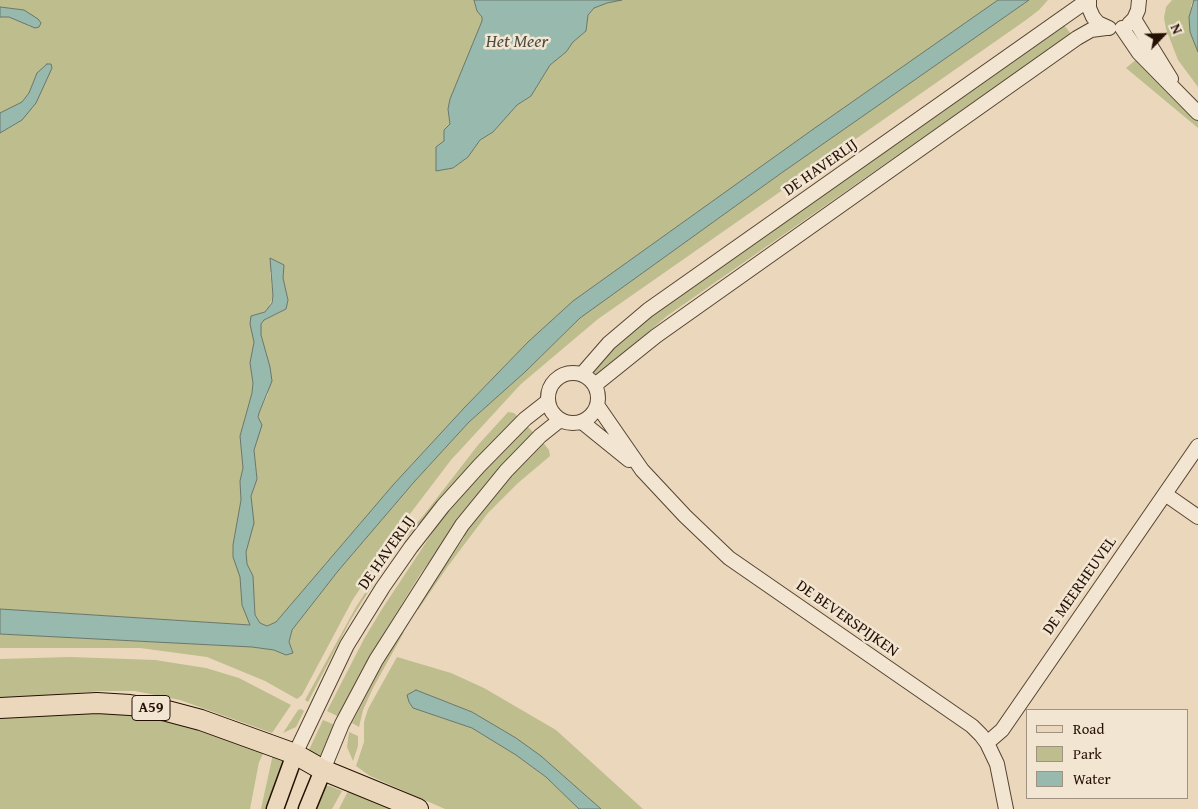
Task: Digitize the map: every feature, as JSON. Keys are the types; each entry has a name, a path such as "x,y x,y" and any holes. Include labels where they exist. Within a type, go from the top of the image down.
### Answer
{"highway":[{"name":"A59","path":"0,708 97,703 139,706 201,720 295,754"},
{"path":"295,754 324,770 418,809"}],"main road":[{"path":"276,809 295,754"},
{"path":"307,809 324,770"}],"street":[{"path":"1089,0 1092,16 1106,28"},
{"name":"DE HAVERLIJ","path":"582,374 609,343 648,310 1089,0"},
{"path":"595,385 656,336 1077,38 1090,30 1122,28 1134,19 1138,10 1139,0"},
{"path":"1134,19 1152,45 1180,94"},
{"path":"1122,28 1140,54 1198,113"},
{"path":"570,373 582,374 595,385 598,395 597,405 590,417 582,422 571,423 560,420 551,410 548,400 550,388 558,378 570,373"},
{"name":"DE HAVERLIJ","path":"295,754 347,646 383,587 411,547 443,506 479,466 525,419 548,400"},
{"name":"DE BEVERSPIJKEN","path":"597,405 642,470"},
{"path":"324,770 342,724 376,660 462,525 506,471 540,436 560,420"},
{"name":"DE BEVERSPIJKEN","path":"582,422 642,470 729,558 972,726 987,743 997,764 1006,809"},
{"name":"DE MEERHEUVEL","path":"987,743 1002,730 1198,446"},
{"path":"1164,494 1198,517"}],"green space":[{"path":"0,0 474,0 482,21 450,99 448,109 450,124 444,130 444,141 436,162 436,171 453,168 468,157 480,140 493,132 517,105 531,96 550,65 566,52 573,42 586,31 588,15 594,8 607,3 622,0 998,0 573,301 528,342 465,407 393,485 276,622 267,626 260,623 255,615 253,576 247,564 246,552 252,507 251,496 257,479 254,450 259,413 268,394 270,367 261,335 261,324 264,320 286,309 288,300 283,270 270,272 273,296 269,307 265,312 251,316 254,342 250,363 253,383 240,436 243,468 240,481 241,500 233,545 240,577 242,605 251,625 0,609 0,133 22,120 37,73 29,93 22,102 0,113 0,17 9,17 24,22 30,27 24,10 0,7"},
{"path":"1029,0 1048,0 1026,20 598,319 521,384 451,460 400,527 352,601 302,695 297,699 265,681 207,657 140,648 0,648 0,634 252,647 274,650 286,655 293,653 289,642 292,630 338,571 414,482 469,422 525,372 580,318 780,174"},
{"path":"1172,0 1194,0 1191,5 1190,32 1198,52 1198,87 1178,60 1166,29 1164,18 1166,7"},
{"path":"1064,25 1071,34 667,316 597,376 594,375 593,369 631,327"},
{"path":"1138,58 1198,121 1198,128 1126,68"},
{"path":"508,412 514,413 520,419 395,549 350,621 308,702 305,700 356,607 394,548 423,516 478,445"},
{"path":"526,425 536,435 447,537 419,576 373,651 339,717 327,711 364,639 382,609 460,491"},
{"path":"541,440 549,450 550,456 518,483 488,513 418,610 417,606 464,538 466,527"},
{"path":"404,632 373,688 363,710 359,727 352,723 393,644 400,633"},
{"path":"70,657 155,660 206,668 239,678 291,705 272,733 180,700 135,691 99,691 0,701 0,659"},
{"path":"397,657 451,673 484,688 556,730 643,809 601,809 541,756 516,738 472,712 416,690 413,708 472,728 516,755 546,777 579,809 445,809 370,776 356,766 364,742 364,722 368,709"},
{"path":"27,710 164,714 264,752 259,762 250,809 0,809 0,713"},
{"path":"298,710 304,711 296,727 283,733"},
{"path":"323,720 335,725 320,758 309,750"},
{"path":"349,732 358,736 358,746 353,761 347,747"},
{"path":"273,754 285,759 270,809 261,809"},
{"path":"325,786 342,791 332,809 315,809"},
{"path":"350,787 404,809 339,809"}],"water":[{"name":"Het Meer","path":"474,0 622,0 594,8 588,15 586,31 573,42 566,52 550,65 531,96 517,105 493,132 480,140 468,157 453,168 436,171 436,147 444,141 444,130 450,124 448,109 450,99 482,21"},
{"path":"998,0 1029,0 780,174 580,318 525,372 469,422 414,482 338,571 292,630 289,642 293,653 286,655 274,650 252,647 0,634 0,609 250,625 242,605 240,577 233,557 233,545 241,500 240,481 243,468 240,436 253,383 250,363 254,342 250,324 251,316 265,312 272,303 270,258 284,265 283,278 288,300 286,309 264,320 261,324 261,335 272,381 258,417 262,425 254,450 257,479 251,496 254,523 246,552 247,564 253,576 255,615 260,623 267,626 276,622 393,485 465,407 528,342 573,301"},
{"path":"1194,0 1198,0 1198,52 1190,32 1189,17"},
{"path":"0,7 24,10 41,23 39,27 35,28 9,17 0,17"},
{"path":"47,64 51,64 52,68 36,103 22,120 0,133 0,113 22,102 29,93 37,73"},
{"path":"416,690 472,712 516,738 541,756 601,809 579,809 546,777 516,755 472,728 413,708 407,695"}]}
